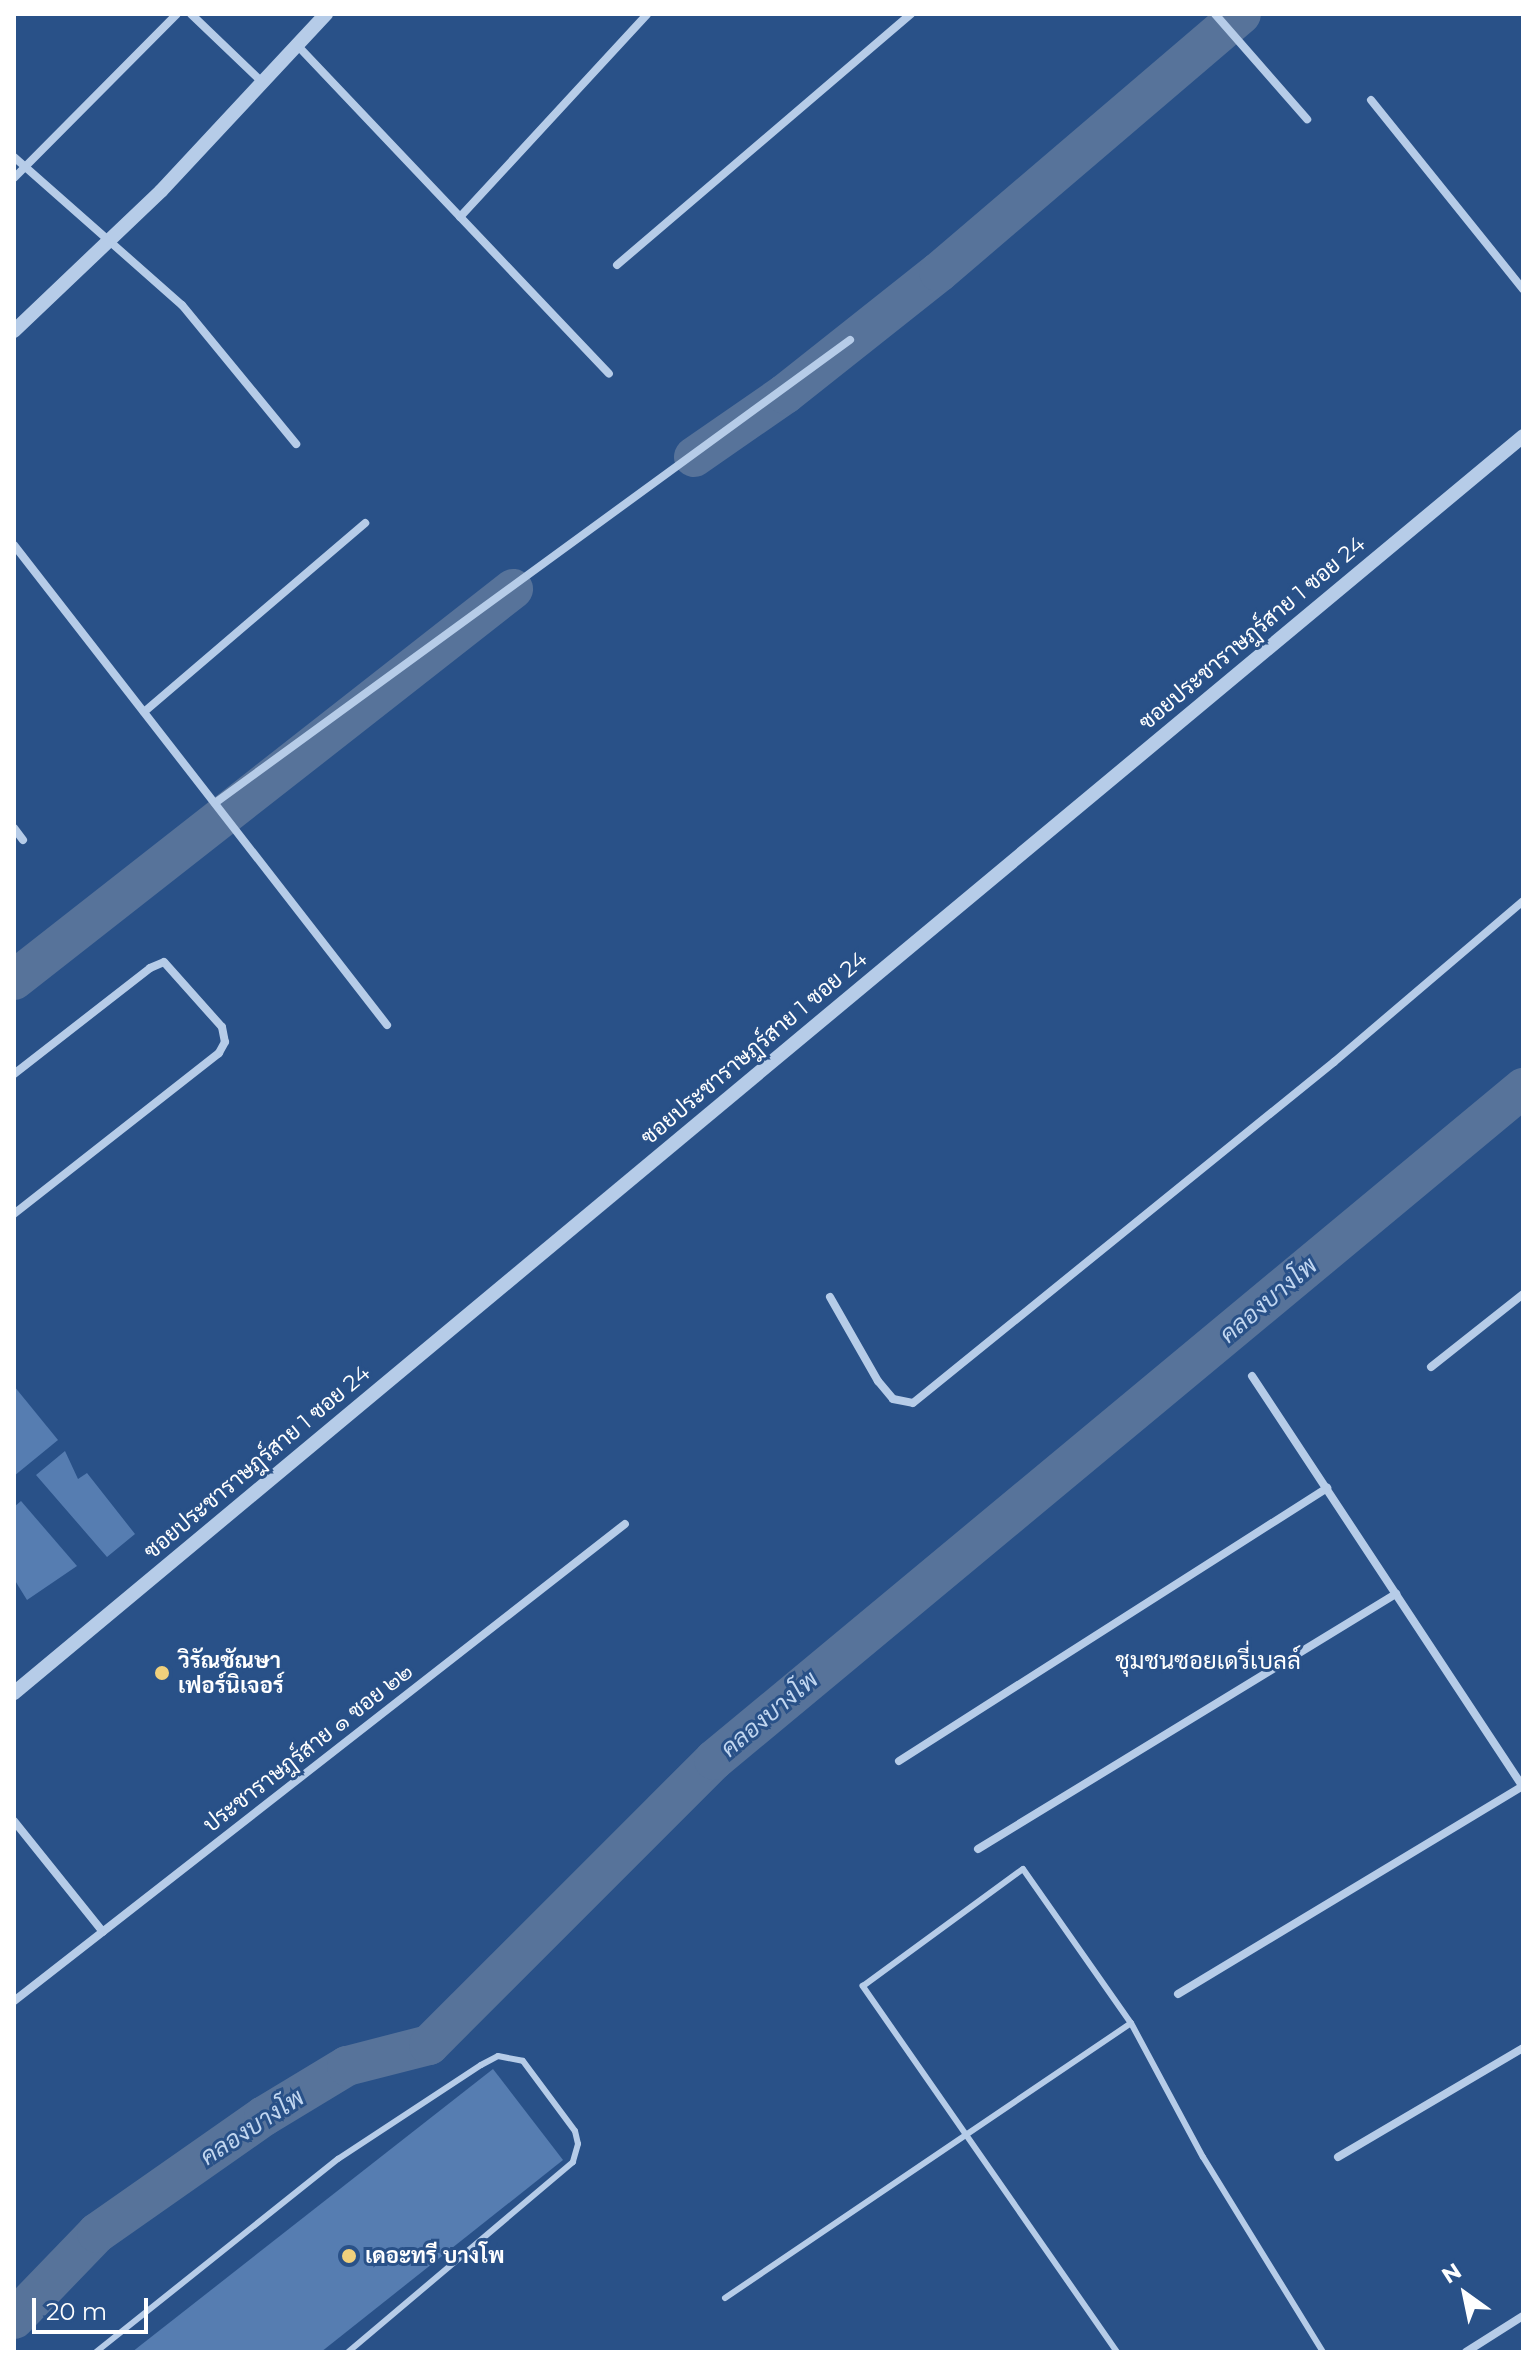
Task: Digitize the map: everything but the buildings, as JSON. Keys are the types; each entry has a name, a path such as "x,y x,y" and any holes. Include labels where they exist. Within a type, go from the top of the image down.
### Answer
{"street":[{"path":"14,178 177,14"},
{"path":"191,14 262,82"},
{"path":"14,331 107,244 326,14"},
{"path":"460,217 647,14"},
{"path":"617,265 911,14"},
{"path":"1215,14 1307,119"},
{"path":"297,45 609,374"},
{"path":"1371,100 1523,289"},
{"path":"14,157 107,244 182,305 296,444"},
{"path":"215,803 850,340"},
{"name":"ซอยประชาราษฎร์สาย 1 ซอย 24","path":"14,1693 1523,436"},
{"path":"144,712 365,523"},
{"path":"14,545 387,1025"},
{"path":"14,828 23,840"},
{"path":"830,1297 878,1381 893,1399 913,1403 1334,1062 1523,901"},
{"path":"14,1074 150,968 164,962 222,1027 225,1042 219,1053 14,1214"},
{"path":"1431,1367 1523,1294"},
{"path":"1178,1994 1523,1786 1252,1376"},
{"path":"899,1761 1327,1488"},
{"name":"ประชาราษฎร์สาย ๑ ซอย ๒๒","path":"14,2001 625,1524"},
{"path":"978,1849 1396,1594"},
{"path":"14,1821 103,1932"},
{"path":"1338,2157 1523,2048"},
{"path":"1466,2352 1523,2316"}],"lane":[{"path":"1104,2352 1115,2349 969,2133 863,1986 1023,1869 1131,2023 1203,2157 1323,2352"},
{"path":"725,2298 1131,2023"},
{"path":"96,2352 338,2159 481,2065 498,2056 523,2061 577,2136 573,2162 348,2352"}],"waterway":[{"path":"694,457 785,394 939,272 1241,14"},
{"path":"14,980 513,589"},
{"name":"คลองบางโพ","path":"14,2319 97,2233 264,2116 347,2066 429,2045 714,1760 1523,1088"}],"place":[{"name":"วิรัณชัณษา เฟอร์นิเจอร์","path":"162,1673"},
{"name":"เดอะทรี บางโพ","path":"349,2256"}],"district":[{"name":"ชุมชนซอยเดรี่เบลล์","path":"1208,1661"}]}
